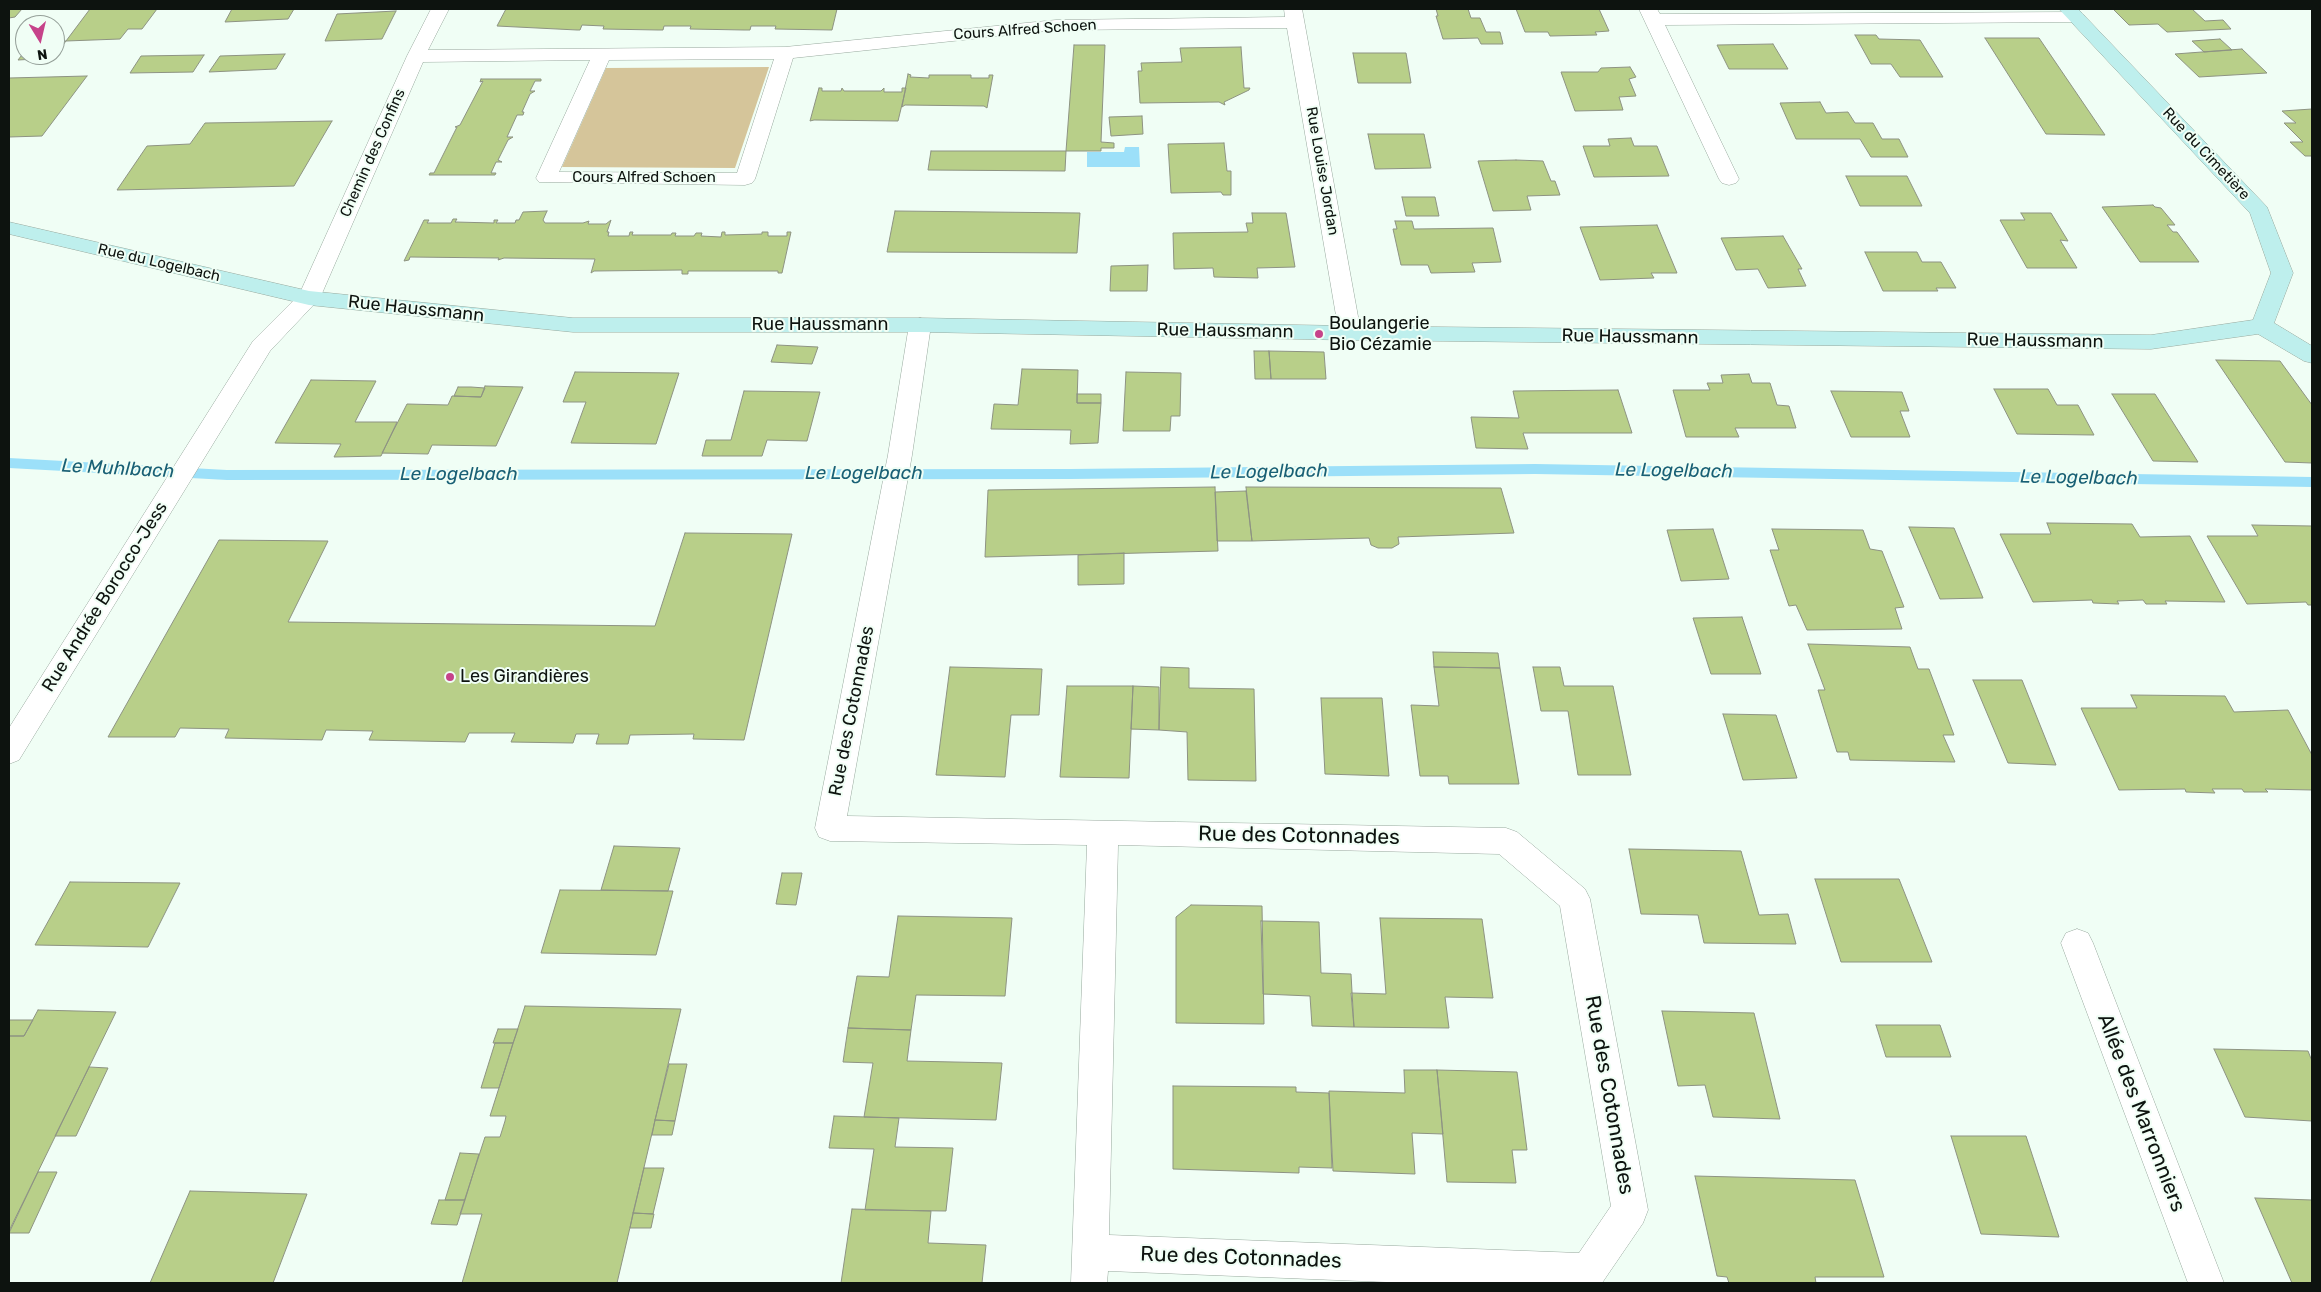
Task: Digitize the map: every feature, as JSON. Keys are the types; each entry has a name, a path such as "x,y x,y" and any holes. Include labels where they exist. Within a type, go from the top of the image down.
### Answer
{"street":[{"name":"Chemin des Confins","path":"309,298 416,56 440,9"},
{"path":"1729,179 1650,15 2072,13"},
{"name":"Rue du Cimetière","path":"2072,13 2260,211 2282,273 2262,326"},
{"name":"Cours Alfred Schoen","path":"416,56 785,53 1056,25 1294,15"},
{"name":"Rue Louise Jordan","path":"1294,15 1350,333"},
{"name":"Cours Alfred Schoen","path":"602,54 546,178 745,179 785,53"},
{"name":"Rue du Logelbach","path":"9,228 309,298"},
{"name":"Rue Haussmann","path":"309,298 573,325 920,326 2151,342 2262,326"},
{"name":"Rue Andrée Borocco-Jess","path":"9,752 261,346 309,298"},
{"name":"Rue des Cotonnades","path":"920,326 894,490 830,828 1103,832 1506,841 1574,899 1630,1210 1588,1272 1089,1268 1103,832"},
{"path":"2262,326 2312,356"},
{"name":"Allée des Marronniers","path":"2077,943 2206,1283"}],"shaded area":[{"path":"769,67 735,168 562,167 606,68"}],"water":[{"path":"1125,147 1139,147 1140,167 1087,167 1087,152 1124,152"}],"building":[{"path":"9,9 22,9 15,17 9,18"},
{"path":"90,9 157,9 142,29 128,29 120,39 66,41"},
{"path":"232,9 294,9 288,19 225,22"},
{"path":"506,9 837,9 832,30 775,29 776,26 751,26 750,30 690,29 691,26 664,26 663,30 603,29 604,26 582,25 580,30 577,30 497,26"},
{"path":"1436,9 1468,9 1471,18 1480,18 1486,32 1500,32 1503,44 1481,44 1478,38 1443,39 1436,16 1438,16"},
{"path":"1516,9 1599,9 1609,31 1595,32 1597,35 1550,36 1548,32 1525,32"},
{"path":"2113,9 2192,9 2205,21 2223,20 2231,29 2167,32 2158,24 2129,25"},
{"path":"396,11 382,39 325,41 337,14"},
{"path":"1855,35 1876,35 1879,39 1920,40 1943,77 1900,77 1891,64 1871,64"},
{"path":"1985,38 2039,38 2105,135 2046,134"},
{"path":"2220,39 2232,50 2204,52 2192,41"},
{"path":"1773,44 1788,69 1729,69 1717,45"},
{"path":"1074,45 1105,45 1101,142 1114,143 1114,148 1101,148 1101,151 1066,151"},
{"path":"1241,47 1244,88 1250,88 1224,102 1225,105 1219,102 1140,103 1138,71 1142,71 1141,63 1182,62 1180,48"},
{"path":"2242,49 2267,73 2199,77 2175,54"},
{"path":"1353,53 1406,53 1411,83 1358,83"},
{"path":"285,54 276,69 209,72 220,56"},
{"path":"204,55 193,72 130,73 141,56"},
{"path":"1630,67 1636,77 1629,79 1636,96 1619,97 1623,110 1575,111 1561,72 1598,72 1601,68"},
{"path":"908,74 911,75 910,77 929,78 929,75 971,75 971,78 989,78 989,75 993,75 987,108 984,106 905,105 902,107"},
{"path":"87,76 42,136 9,137 9,78"},
{"path":"481,79 541,79 541,81 535,81 530,91 535,91 530,94 522,112 524,112 523,115 517,115 507,137 513,137 508,140 498,160 502,162 496,162 491,173 496,173 495,175 429,175 434,173 457,127 455,127 460,125 483,81 480,82"},
{"path":"819,88 822,88 822,91 841,91 842,88 844,91 881,91 884,88 884,92 902,92 902,88 906,88 898,121 810,121"},
{"path":"1820,102 1826,113 1848,112 1855,123 1873,123 1882,139 1899,139 1908,157 1871,157 1860,139 1796,139 1780,103"},
{"path":"2312,109 2312,156 2305,156 2290,142 2303,142 2284,123 2296,123 2282,111"},
{"path":"1142,116 1143,134 1111,136 1109,117"},
{"path":"332,121 294,186 117,190 147,146 190,144 205,123"},
{"path":"1368,134 1424,134 1431,168 1375,169"},
{"path":"1631,138 1634,146 1657,146 1669,176 1594,177 1583,146 1610,146 1608,139"},
{"path":"1224,143 1227,171 1231,171 1231,195 1223,195 1221,192 1171,193 1168,144"},
{"path":"931,151 1066,151 1065,171 928,170"},
{"path":"1478,161 1543,161 1551,181 1555,181 1560,195 1527,196 1531,210 1493,211"},
{"path":"1846,176 1907,176 1922,206 1860,206"},
{"path":"1402,197 1435,197 1439,216 1406,216"},
{"path":"2153,205 2161,208 2175,225 2167,225 2173,232 2177,232 2199,262 2140,262 2102,207"},
{"path":"547,211 543,220 545,223 583,223 589,221 588,224 606,224 611,220 607,232 609,232 608,236 629,236 630,232 633,232 632,235 671,235 676,233 675,236 694,236 696,233 702,233 701,236 721,237 722,232 725,232 725,235 762,234 762,232 768,232 768,236 787,236 787,232 791,232 782,273 778,273 778,271 688,271 688,274 682,274 682,270 594,271 591,273 595,259 504,258 498,260 499,258 410,257 409,260 404,261 424,220 429,220 427,223 451,223 453,219 457,219 455,222 494,223 494,220 498,220 496,223 515,223 523,212"},
{"path":"895,211 1080,213 1077,253 887,252"},
{"path":"1252,213 1286,213 1295,267 1257,268 1258,278 1214,277 1213,268 1174,269 1173,233 1248,232 1246,223 1253,223"},
{"path":"2021,213 2051,213 2068,241 2060,240 2077,268 2027,268 2000,220 2025,220"},
{"path":"1395,221 1412,221 1414,229 1493,228 1501,262 1472,263 1475,272 1431,273 1428,265 1401,265 1393,229 1397,229"},
{"path":"1657,225 1677,273 1651,273 1654,278 1600,280 1580,227"},
{"path":"1783,236 1802,269 1798,269 1806,286 1768,288 1758,269 1736,270 1721,238"},
{"path":"1865,252 1917,252 1922,262 1941,262 1956,288 1936,288 1938,291 1883,291"},
{"path":"1148,265 1147,291 1110,291 1111,266"},
{"path":"777,345 818,347 812,364 771,362"},
{"path":"1254,351 1269,351 1271,379 1255,379"},
{"path":"1269,351 1324,352 1326,379 1271,379"},
{"path":"2216,360 2280,361 2312,405 2312,463 2285,462"},
{"path":"1022,369 1078,370 1077,403 1101,403 1098,443 1070,444 1071,430 991,429 994,404 1018,405"},
{"path":"575,372 679,373 656,444 571,443 586,402 563,402"},
{"path":"1126,372 1181,373 1180,416 1171,416 1170,431 1123,431"},
{"path":"1749,374 1752,383 1770,383 1777,405 1789,406 1796,428 1735,428 1739,437 1686,437 1673,390 1710,390 1707,383 1723,383 1721,375"},
{"path":"311,380 376,381 355,422 397,422 381,456 334,457 341,444 275,443"},
{"path":"485,386 523,387 496,446 432,445 428,454 382,453 407,404 448,405 452,396 481,397"},
{"path":"458,387 485,388 481,397 454,396"},
{"path":"1994,389 2048,389 2057,405 2078,405 2094,435 2017,434"},
{"path":"1618,390 1632,433 1523,433 1528,449 1476,448 1471,417 1519,418 1513,391"},
{"path":"744,391 820,392 807,441 767,440 762,456 702,456 706,440 731,440"},
{"path":"1831,391 1902,392 1909,411 1900,411 1910,437 1851,437"},
{"path":"1077,394 1101,394 1101,403 1077,403"},
{"path":"2112,394 2155,394 2198,462 2153,461"},
{"path":"1215,487 1218,551 985,557 988,490"},
{"path":"1246,487 1501,488 1514,533 1398,537 1399,544 1392,548 1378,548 1371,545 1369,538 1252,541"},
{"path":"1246,491 1252,541 1217,541 1215,492"},
{"path":"2047,523 2132,524 2140,537 2190,536 2225,602 2165,601 2167,604 2146,604 2143,600 2117,601 2119,604 2093,603 2092,600 2033,602 2000,534 2051,534"},
{"path":"2252,525 2312,526 2312,605 2308,605 2306,602 2247,604 2207,536 2258,536"},
{"path":"1909,527 1954,528 1983,598 1940,599"},
{"path":"1713,529 1729,579 1681,581 1667,530"},
{"path":"1772,529 1863,530 1870,549 1882,551 1904,607 1895,608 1902,629 1807,630 1796,605 1789,606 1770,550 1779,550"},
{"name":"Les Girandières","path":"685,533 792,534 744,740 693,739 694,734 630,735 628,744 596,744 599,734 576,734 573,743 511,742 515,733 469,733 465,742 369,740 373,731 326,730 322,740 225,738 229,729 180,728 175,737 108,737 219,540 328,541 288,622 655,626"},
{"path":"1124,553 1124,584 1078,585 1078,555"},
{"path":"1742,617 1761,674 1711,674 1693,618"},
{"path":"1808,644 1910,647 1918,669 1929,669 1954,735 1943,735 1955,762 1850,760 1848,752 1837,752 1818,690 1825,690"},
{"path":"1433,652 1498,653 1500,668 1434,667"},
{"path":"950,667 1042,669 1039,715 1011,715 1005,777 936,775"},
{"path":"1161,667 1189,668 1189,688 1254,689 1256,781 1188,780 1187,732 1159,730"},
{"path":"1434,667 1500,668 1519,784 1449,784 1448,776 1420,776 1411,705 1439,706"},
{"path":"1533,667 1560,667 1564,686 1613,686 1631,775 1578,775 1568,711 1541,711"},
{"path":"1973,680 2022,680 2056,765 2008,763"},
{"path":"1067,686 1133,686 1129,778 1060,777"},
{"path":"1133,686 1159,687 1159,730 1131,729"},
{"path":"2131,695 2225,696 2234,712 2288,710 2312,755 2312,790 2265,789 2268,792 2244,792 2242,789 2212,789 2215,793 2186,792 2185,789 2119,790 2081,708 2137,708"},
{"path":"1321,698 1382,698 1389,776 1325,774"},
{"path":"1723,714 1776,715 1797,778 1743,780"},
{"path":"614,846 680,848 668,891 601,890"},
{"path":"1629,849 1741,851 1759,915 1788,914 1796,944 1704,943 1698,915 1641,914"},
{"path":"782,873 802,873 796,905 776,904"},
{"path":"1815,879 1899,879 1932,962 1841,962"},
{"path":"70,882 180,883 148,947 35,945"},
{"path":"560,890 673,891 656,955 541,953"},
{"path":"1191,905 1262,906 1264,1024 1176,1023 1176,917"},
{"path":"898,916 1012,918 1005,996 916,995 911,1030 848,1028 857,976 889,977"},
{"path":"1380,918 1482,919 1493,998 1445,997 1449,1028 1354,1027 1351,993 1386,994"},
{"path":"1261,921 1319,922 1321,973 1351,974 1354,1027 1312,1026 1310,996 1263,994"},
{"path":"525,1006 681,1009 617,1283 462,1283 482,1214 460,1214 485,1137 500,1137 505,1121 506,1116 490,1116"},
{"path":"38,1010 116,1012 9,1231 9,1036 24,1036"},
{"path":"1662,1011 1754,1013 1780,1119 1713,1117 1705,1085 1678,1086"},
{"path":"9,1020 33,1020 24,1036 9,1036"},
{"path":"1876,1025 1940,1025 1951,1057 1886,1057"},
{"path":"848,1028 911,1030 907,1061 1002,1063 996,1120 864,1117 873,1063 843,1062"},
{"path":"498,1029 518,1029 513,1043 493,1043"},
{"path":"495,1043 513,1043 499,1088 481,1088"},
{"path":"2214,1049 2308,1051 2312,1061 2312,1121 2245,1117"},
{"path":"669,1064 687,1064 675,1121 655,1120"},
{"path":"89,1067 108,1068 76,1136 55,1136"},
{"path":"1404,1070 1437,1070 1443,1134 1412,1133 1415,1174 1333,1171 1329,1091 1405,1093"},
{"path":"1437,1070 1517,1072 1527,1150 1512,1150 1516,1183 1447,1182"},
{"path":"1173,1086 1296,1087 1296,1092 1329,1093 1332,1168 1299,1167 1299,1173 1173,1169"},
{"path":"834,1116 899,1118 895,1147 953,1148 946,1211 865,1210 874,1149 829,1148"},
{"path":"655,1120 675,1121 672,1135 652,1135"},
{"path":"1951,1136 2026,1136 2059,1237 1981,1234"},
{"path":"460,1153 479,1154 465,1200 445,1200"},
{"path":"644,1168 664,1168 653,1214 633,1213"},
{"path":"38,1172 57,1172 29,1233 9,1233"},
{"path":"1695,1176 1855,1180 1884,1277 1815,1277 1816,1283 1729,1283 1727,1277 1717,1276"},
{"path":"190,1191 307,1194 273,1283 150,1283"},
{"path":"2255,1198 2312,1200 2312,1283 2292,1283"},
{"path":"439,1200 465,1200 457,1225 431,1224"},
{"path":"852,1209 931,1211 928,1243 986,1245 982,1283 841,1283"},
{"path":"633,1213 654,1214 651,1228 630,1228"}],"waterway":[{"name":"Le Logelbach","path":"9,463 227,475 1070,474 1535,469 2312,482"}],"place":[{"name":"Boulangerie Bio Cézamie","path":"1319,334"},
{"name":"Les Girandières","path":"450,677"}],"water label":[{"name":"Le Muhlbach","path":"118,469"}]}
